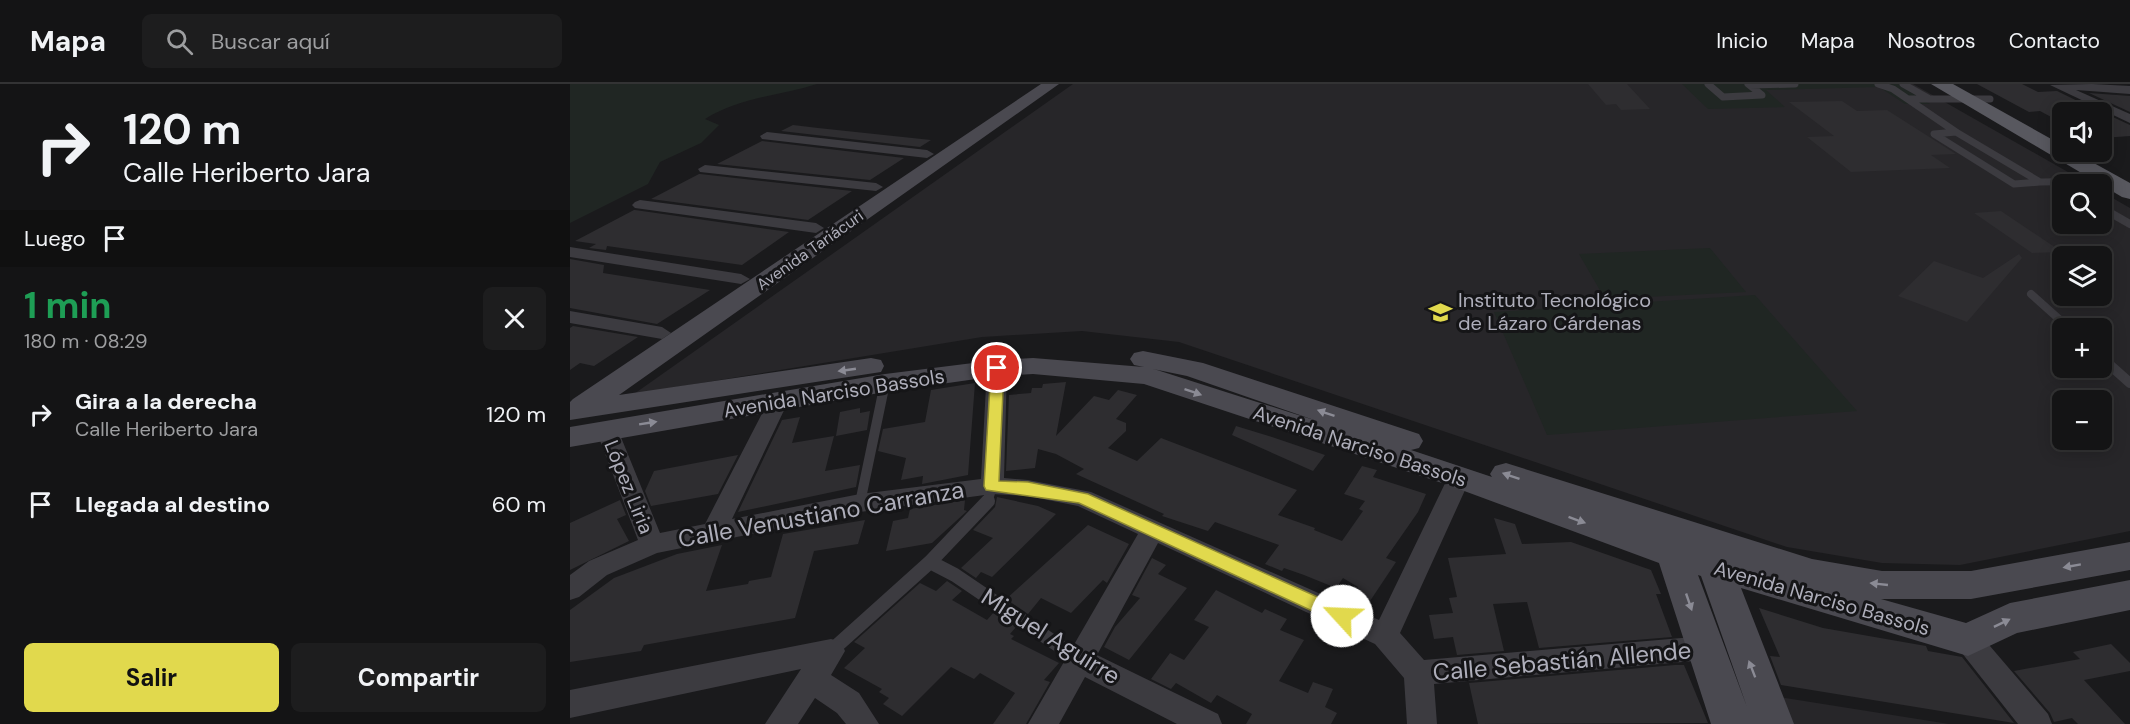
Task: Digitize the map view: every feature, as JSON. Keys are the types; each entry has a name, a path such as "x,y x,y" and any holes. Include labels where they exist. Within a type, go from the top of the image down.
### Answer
{"main road":[{"path":"1936,92 1965,92 1990,99 2052,133"},
{"path":"1965,92 2098,174"},
{"path":"2104,162 2130,176"},
{"path":"2112,183 2130,192"}],"street":[{"name":"Avenida Tariácuri","path":"571,414 662,333 1030,84"},
{"name":"Avenida Tariácuri","path":"571,414 1051,84"},
{"path":"2051,84 2130,90"},
{"path":"2056,84 2130,118"},
{"path":"767,136 927,154"},
{"path":"705,169 876,187"},
{"path":"640,205 816,228"},
{"path":"570,252 741,279"},
{"path":"570,317 662,333"},
{"name":"Avenida Narciso Bassols","path":"571,414 942,356 1062,358 1132,356 1193,369 1668,541"},
{"name":"Avenida Narciso Bassols","path":"571,414 607,430 885,383 1062,358 1147,376 1459,477 1668,541 1812,573 1882,585 1971,585 2130,556"},
{"path":"992,486 997,368"},
{"path":"714,531 778,402"},
{"name":"López Liria","path":"607,430 652,544"},
{"path":"1385,636 1459,477"},
{"name":"Calle Venustiano Carranza","path":"570,589 598,568 652,544 860,503 992,486 1028,488 1083,498 1385,636 1418,673"},
{"path":"1043,724 1153,529"},
{"path":"1668,541 1732,724"},
{"path":"1710,552 1773,724"},
{"name":"Avenida Narciso Bassols","path":"1710,552 1968,640"},
{"path":"2034,573 2069,608"},
{"path":"2037,724 1968,640 2010,619 2130,595"},
{"name":"Calle Sebastián Allende","path":"1418,673 1705,648"},
{"path":"780,724 831,651"},
{"path":"570,704 831,651"},
{"name":"Miguel Aguirre","path":"1080,660 1207,724"},
{"path":"1418,673 1422,724"},
{"path":"812,679 848,703 864,724"}],"lane":[{"path":"1708,84 1723,97 1762,95 1749,85"},
{"path":"1749,85 1795,84"},
{"path":"1878,84 1908,99 1956,132 2040,182"},
{"path":"1903,84 1936,92"},
{"path":"1908,99 1936,92"},
{"path":"1956,132 1934,134 2014,184 2052,183"},
{"path":"2112,214 2130,224"},
{"path":"2031,294 2058,318"},
{"path":"2112,367 2130,383"},
{"path":"860,503 885,383"},
{"path":"831,651 930,562 987,503 992,486"},
{"name":"Miguel Aguirre","path":"930,562 955,575 1080,660"}],"shaded area":[{"path":"570,84 817,84 746,101 705,119 719,125 701,143 660,162 648,184 570,223"},
{"name":"Instituto Tecnológico de Lázaro Cárdenas","path":"1073,84 1913,84 2071,174 2052,174 2052,234 2112,234 2112,198 2130,208 2130,531 1960,565 1882,563 1787,547 1179,342 1082,331 982,337 634,394"},
{"path":"1682,84 1898,84 1930,104 1905,104 1879,87 1766,90 1785,107 1708,109"},
{"path":"1710,248 1746,292 1605,299 1579,254"},
{"path":"1755,295 1857,411 1547,435 1494,312"},
{"path":"1779,697 1949,724 1786,724"}],"building":[{"path":"1588,84 1627,84 1650,109 1621,110 1616,104 1606,105"},
{"path":"1977,84 2022,84 2038,92 2057,91 2080,102 2052,102 2052,117 2040,111 2029,112"},
{"path":"2089,93 2130,96 2130,112 2112,102"},
{"path":"1842,101 1857,111 1887,110 1956,154 1931,155 1950,168 1851,172 1807,137 1834,136 1789,102"},
{"path":"2112,117 2130,125 2130,136 2112,137"},
{"path":"793,125 931,140 920,147 781,131"},
{"path":"762,141 904,158 870,180 717,164"},
{"path":"699,174 852,191 808,220 651,199"},
{"path":"634,210 789,232 742,265 607,246 606,250 589,248 596,244 575,241"},
{"path":"2001,211 2053,246 2052,252 2032,253 1974,213"},
{"path":"2019,254 2022,258 1967,322 1898,296 1934,261 1983,278"},
{"path":"570,259 604,265 603,273 710,290 657,324 570,308"},
{"path":"573,326 638,337 594,366 580,363 570,370 570,328"},
{"path":"1066,382 1056,436 1094,396 1109,400 1118,390 1137,395 1116,419 1126,423 1126,431 1108,448 1137,461 1161,438 1297,490 1278,515 1315,528 1314,530 1342,541 1363,511 1359,509 1365,501 1344,494 1362,466 1377,470 1373,477 1426,494 1418,512 1386,558 1396,562 1370,601 1354,595 1358,587 1343,578 1336,588 1284,568 1282,571 1265,564 1279,545 1215,522 1208,531 1162,516 1164,514 1076,474 1084,469 1056,454 1038,449 1035,468 1006,471 1009,395 1031,393 1032,388 1042,388 1043,384"},
{"path":"975,383 968,475 922,484 923,476 901,480 906,458 878,451 883,429 925,422 931,390"},
{"path":"860,408 860,413 870,411 867,430 836,436 840,412"},
{"path":"800,417 792,443 834,436 825,471 860,465 856,487 738,512 782,420"},
{"path":"1236,426 1325,455 1313,471 1232,435"},
{"path":"738,455 718,494 651,506 645,491 654,471"},
{"path":"997,497 1038,506 1056,514 992,577 981,572 976,578 961,568 993,538 973,530 995,507"},
{"path":"620,500 626,515 617,519 629,541 570,570 570,523"},
{"path":"965,500 964,510 967,511 932,543 886,551 893,521 908,518 910,509"},
{"path":"1494,518 1515,524 1522,544 1571,542 1651,570 1661,594 1656,594 1672,637 1539,648 1527,602 1493,604 1504,651 1457,655 1453,637 1434,639 1429,615 1453,613 1449,598 1457,597 1448,558 1506,554"},
{"path":"865,520 858,544 814,551 795,618 644,645 641,651 570,662 570,610 614,578 677,554 722,545 706,591 748,584 749,581 771,577 783,534"},
{"path":"1088,525 1129,544 1107,583 1103,580 1071,613 1041,598 1028,614 1006,599"},
{"path":"1152,558 1166,565 1158,574 1187,588 1129,660 1104,647 1115,627 1140,598 1132,595"},
{"path":"947,581 962,591 952,600 987,620 994,612 1016,627 1010,634 1014,636 1011,639 1059,663 1044,680 1050,682 1026,724 993,724 1015,693 980,673 974,679 951,667 902,716 883,704 889,698 879,692 882,689 844,668 865,648 854,642 920,583 936,591"},
{"path":"1216,590 1262,613 1265,609 1287,619 1280,630 1304,640 1279,681 1308,693 1313,682 1333,689 1325,707 1337,713 1331,724 1246,724 1252,714 1217,695 1211,703 1176,683 1171,689 1151,679 1170,653 1184,660 1209,627 1194,620"},
{"path":"1759,608 1823,628 1926,646 1928,651 1962,657 2014,723 1781,685 1770,656 1780,657"},
{"path":"2111,644 2130,663 2130,671 2084,680 2125,724 2078,724 2072,718 2054,722 2050,713 2014,671 2080,659 2073,652"},
{"path":"1684,665 1708,723 1478,724 1469,683"}],"place":[{"name":"Instituto Tecnológico de Lázaro Cárdenas","path":"1440,312"}],"route":[{"path":"997,368 992,486 1028,488 1083,498 1342,616"}]}
